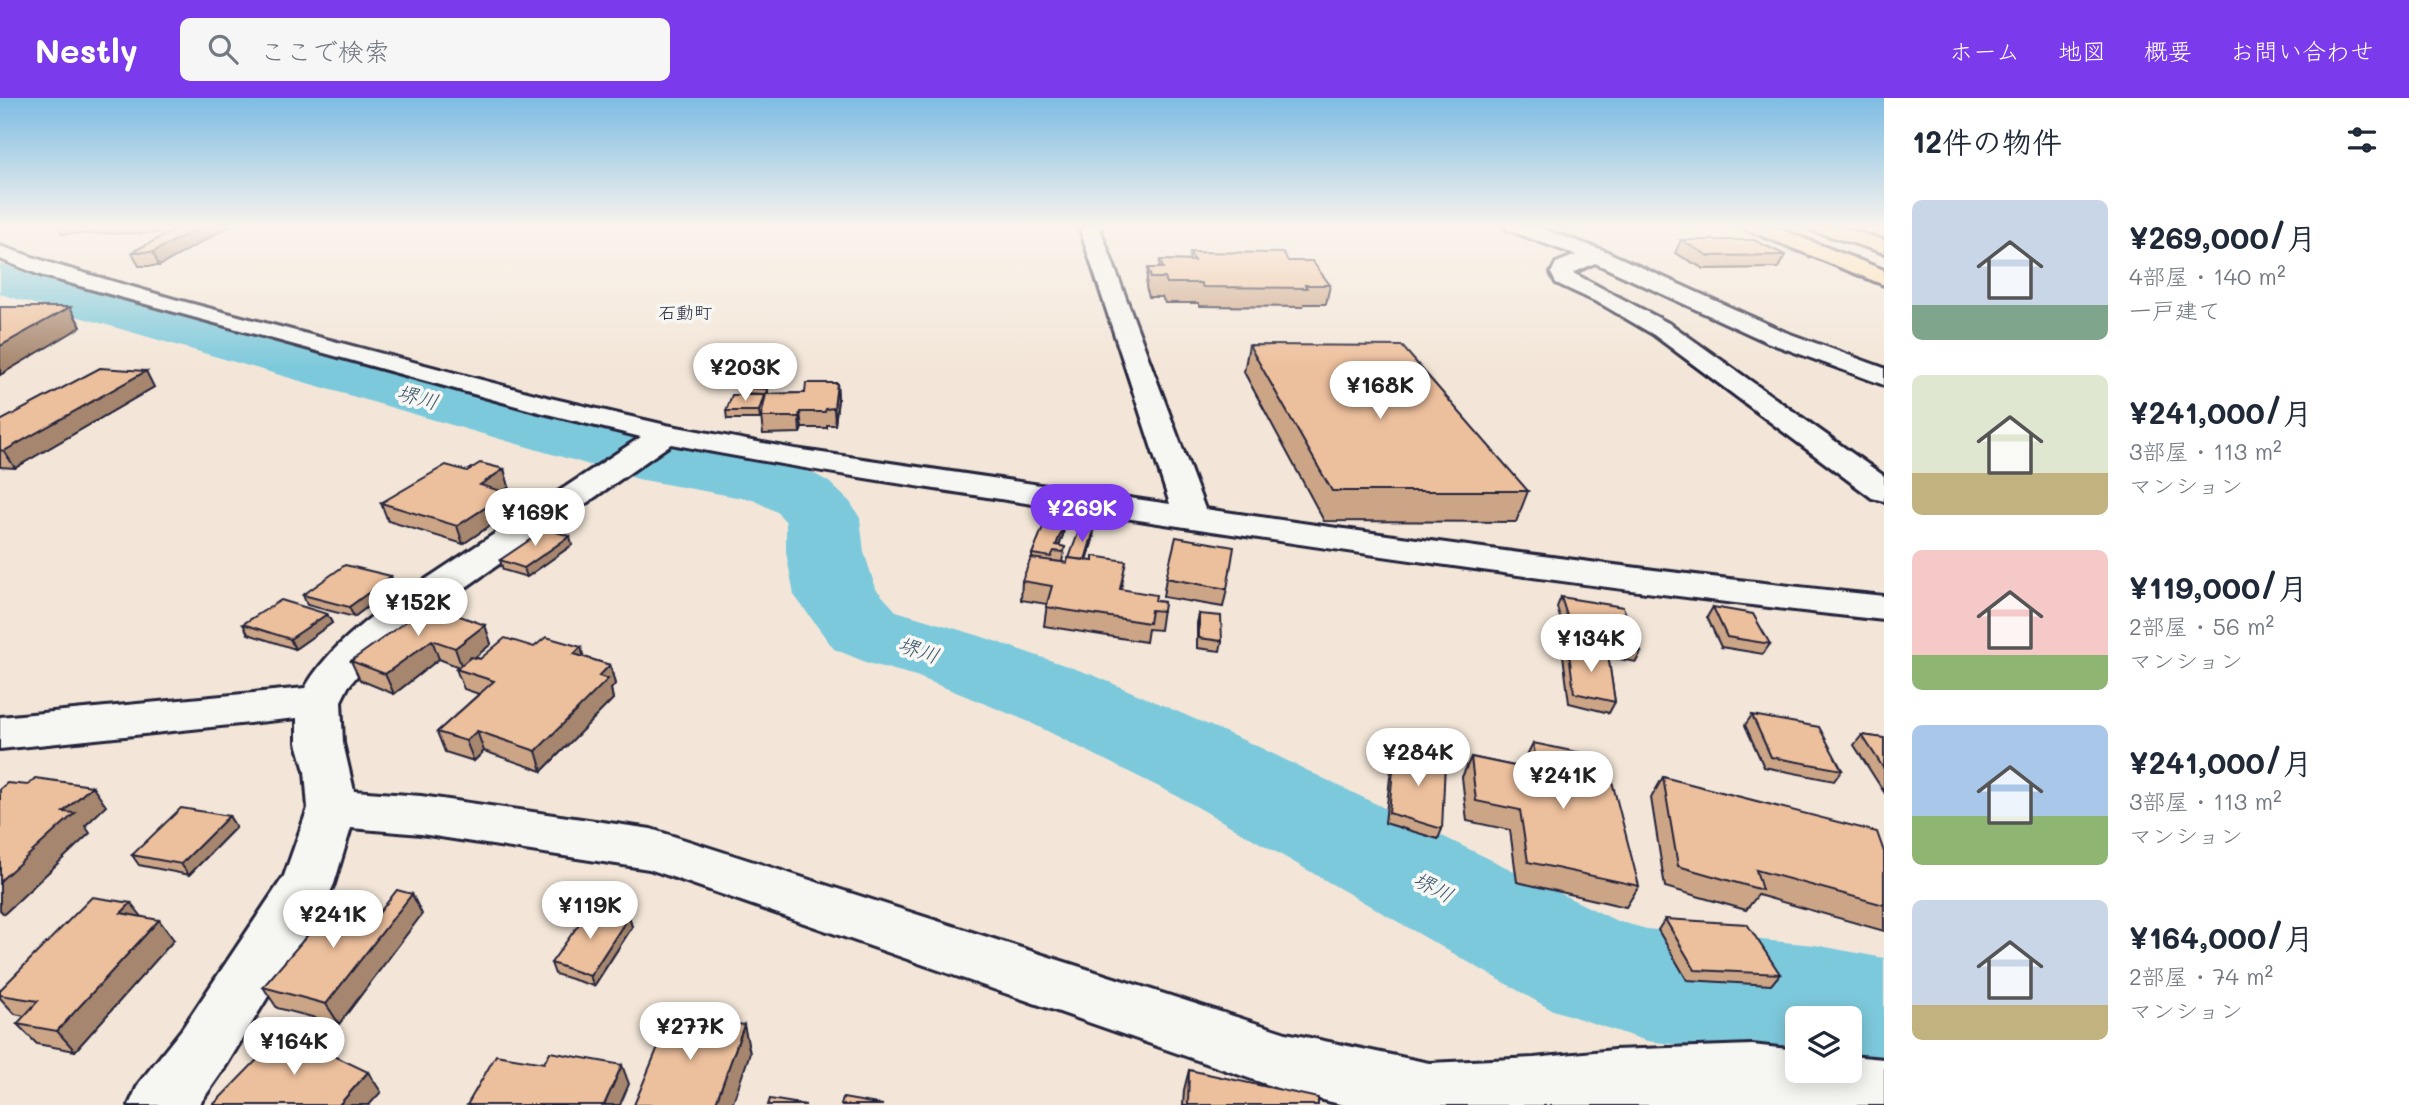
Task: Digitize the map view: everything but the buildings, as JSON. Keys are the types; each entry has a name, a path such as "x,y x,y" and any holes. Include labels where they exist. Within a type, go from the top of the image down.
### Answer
{"street":[{"path":"58,273 545,405 644,449 795,458 1192,519 1758,595 1884,608"},
{"path":"1105,273 1192,519"},
{"path":"1562,273 1564,278 1611,300 1663,330 1884,491"},
{"path":"1634,273 1728,317 1884,377"},
{"path":"161,1105 203,1049 308,884 332,808 328,771 320,743 319,701 330,681 358,649 395,618 644,449"},
{"path":"0,733 319,701"},
{"path":"332,808 421,815 651,849 1286,1062 1429,1094 1534,1089 1614,1080 1752,1075 1884,1090"}],"waterway":[{"name":"堺川","path":"0,279 662,464 765,481 788,488 803,497 823,518 825,552 836,595 865,630 899,643 948,656 1060,698 1221,773 1594,970 1647,985 1815,1003 1884,1018"}],"district":[{"name":"石動町","path":"685,312"}]}
